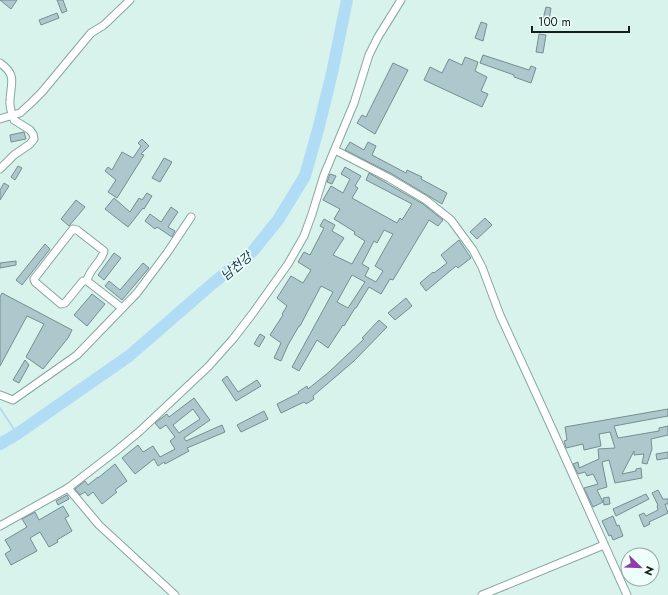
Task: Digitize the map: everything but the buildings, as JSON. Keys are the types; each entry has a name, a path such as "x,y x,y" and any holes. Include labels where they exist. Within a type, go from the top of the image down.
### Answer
{"street":[{"path":"0,119 20,113 31,103 91,33 104,25 130,0"},
{"path":"0,526 68,488 140,431 208,367 233,338 269,291 297,250 304,236 324,175 354,103 369,55 378,37 401,0"},
{"path":"0,62 10,70 12,76 10,101 12,115 16,121 30,130 34,139 30,144 14,155 0,169"},
{"path":"335,150 389,178 426,200 451,220 477,255 500,315 554,431 627,595"},
{"path":"0,395 13,400 77,355 137,294 167,253 191,216"},
{"path":"87,281 88,275 103,256 104,251 77,230 72,229 34,279 35,282 61,304 65,304 82,281 87,281 122,308"},
{"path":"68,488 99,525 175,595"},
{"path":"482,595 604,545"}],"waterway":[{"name":"남천강","path":"0,444 17,434 129,356 212,284 253,251 278,220 305,176 332,73 347,0"},
{"path":"0,408 17,434"}]}
